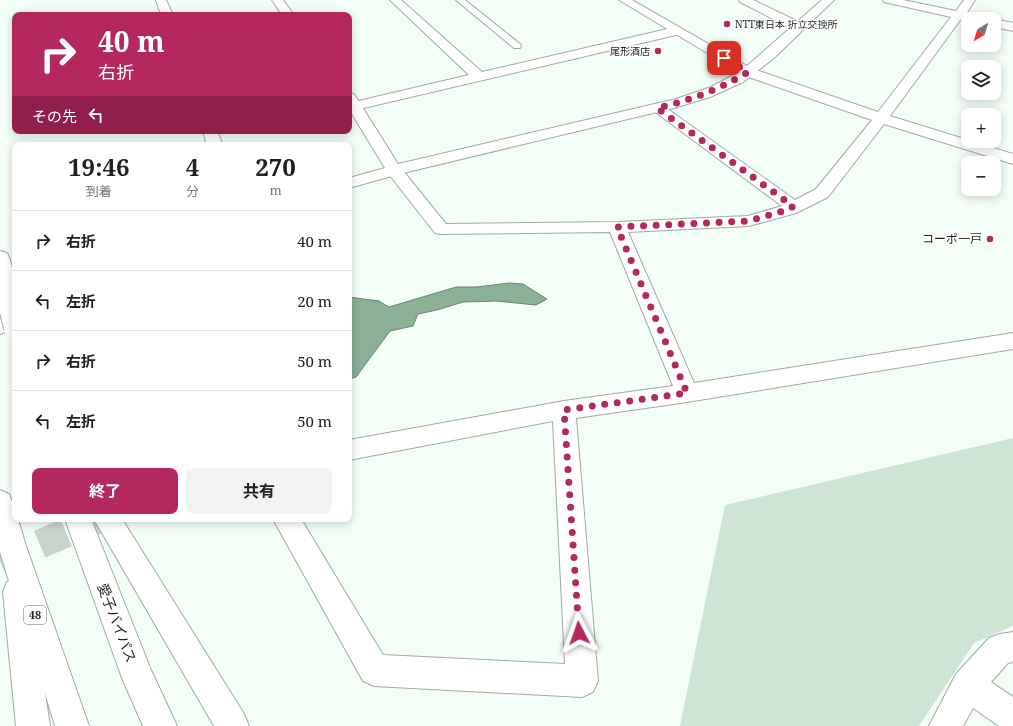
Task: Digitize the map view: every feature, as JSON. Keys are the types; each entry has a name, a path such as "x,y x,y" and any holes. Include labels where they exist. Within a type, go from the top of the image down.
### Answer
{"main road":[{"path":"161,0 166,12"},
{"path":"277,0 286,12"},
{"path":"395,0 479,77"},
{"path":"624,0 748,72 881,118 1013,159"},
{"path":"744,0 799,27"},
{"path":"352,182 394,170 699,97 748,72 829,0"},
{"path":"888,0 961,17"},
{"path":"676,31 479,77 352,102 394,170 441,230 617,227 749,221 790,209 793,206 822,193 970,0"},
{"path":"1001,24 1013,27"},
{"path":"657,108 793,206"},
{"path":"617,227 687,393"},
{"path":"0,257 12,315"},
{"path":"0,327 12,322"},
{"path":"352,449 564,410 687,393 1013,341"},
{"path":"288,522 374,670 582,681 564,410"},
{"name":"48","path":"0,502 12,546 72,726"},
{"name":"愛子バイパス","path":"79,522 138,678 160,726"},
{"path":"109,522 232,726"},
{"path":"12,546 33,726"},
{"path":"946,726 967,685 1000,649 1013,647"},
{"path":"967,685 1013,716"}],"lane":[{"path":"460,0 517,46"}],"shaded area":[{"path":"509,283 523,284 547,299 536,305 496,301 463,302 418,314 413,326 390,331 356,377 352,378 352,297 379,301 389,307 456,287 477,287"},
{"path":"1013,438 1013,626 974,643 919,726 680,726 725,505"}],"tunnel":[{"path":"0,561 92,522"}],"place":[{"name":"NTT東日本 折立交換所","path":"727,24"},
{"name":"尾形酒店","path":"658,51"},
{"name":"コーポ一戸","path":"990,239"}],"route":[{"path":"579,633 564,410 687,393 617,227 749,221 790,209 793,206 657,108 699,97 748,72 724,58"}]}
